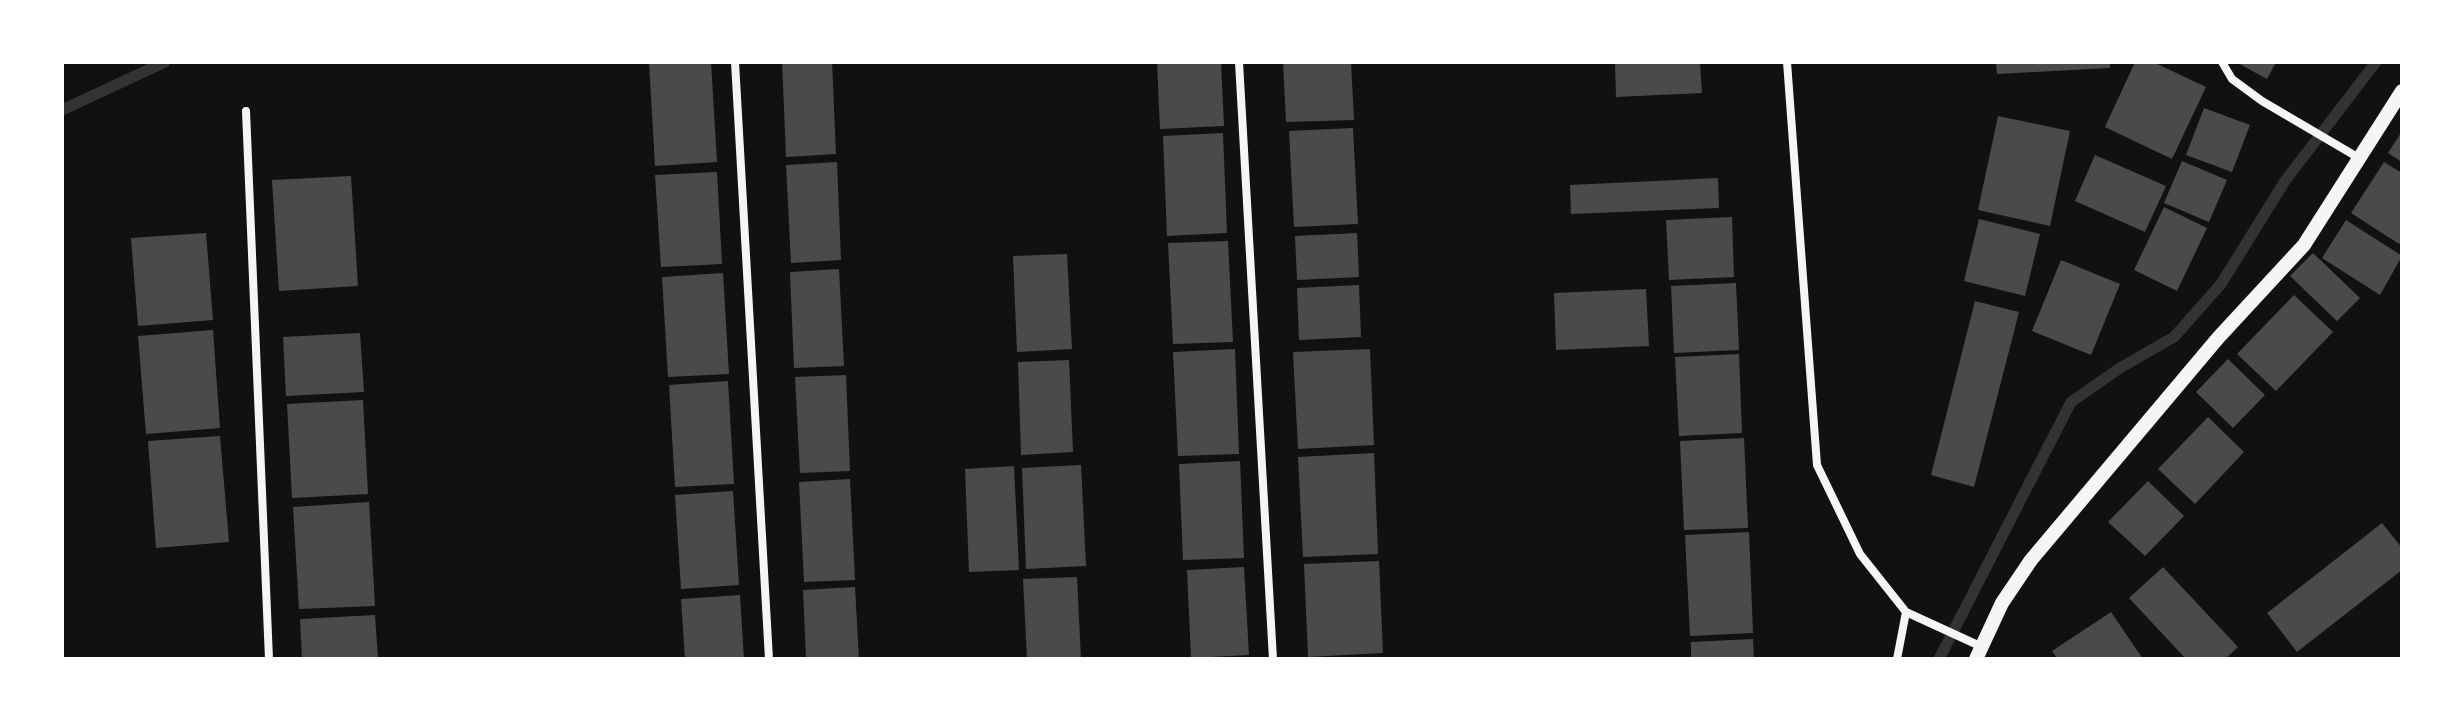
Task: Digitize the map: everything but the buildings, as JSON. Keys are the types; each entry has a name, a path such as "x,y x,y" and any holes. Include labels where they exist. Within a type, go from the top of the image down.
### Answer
{"street":[{"path":"735,62 769,659"},
{"path":"1239,62 1273,659"},
{"path":"1787,62 1817,465 1837,512 1860,554 1906,612 1978,653 2002,603 2031,560 2218,338 2304,245 2402,91"},
{"path":"2222,62 2232,79 2359,158"},
{"path":"246,111 269,659"},
{"path":"1897,659 1906,612"}],"waterway":[{"path":"62,110 165,62"},
{"path":"1939,659 2071,402 2120,368 2174,337 2221,284 2285,181 2376,62"}]}
